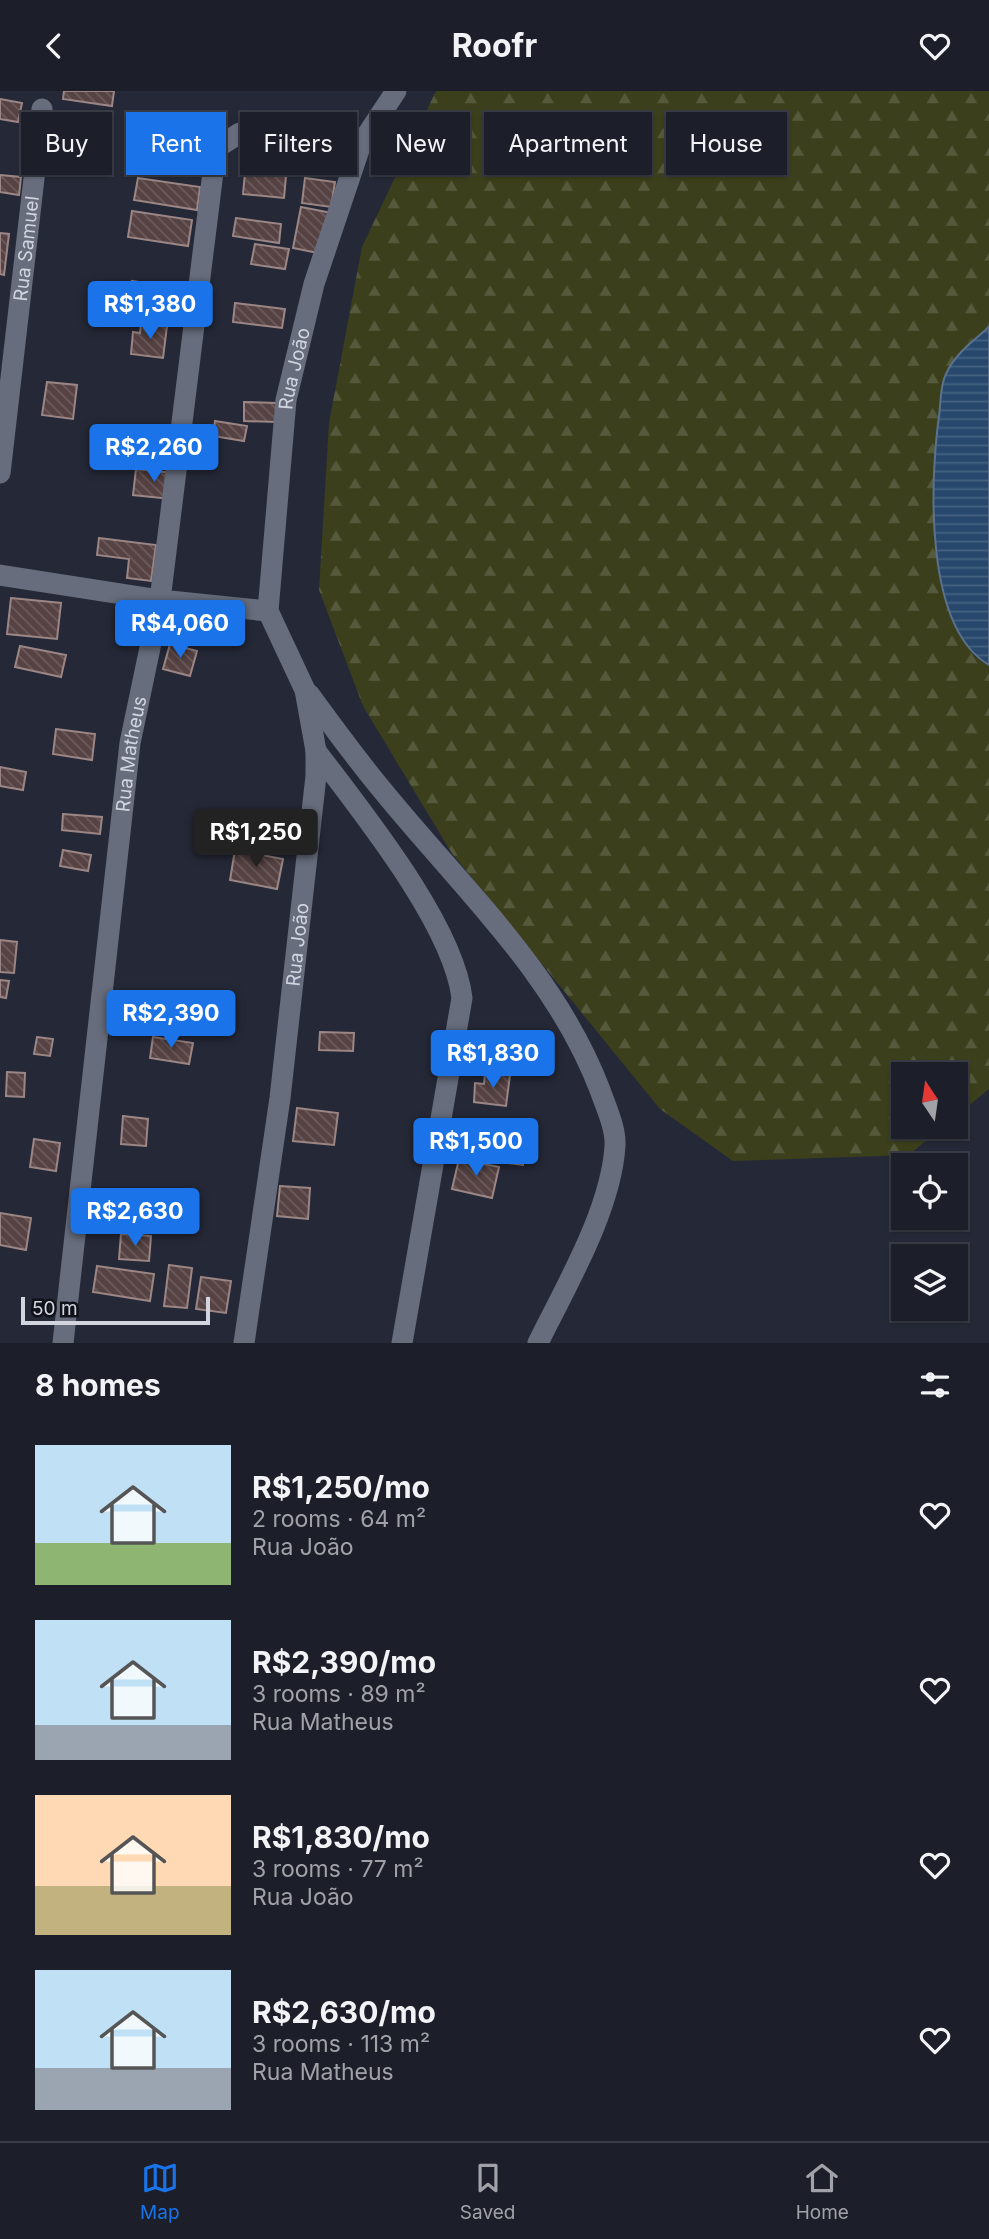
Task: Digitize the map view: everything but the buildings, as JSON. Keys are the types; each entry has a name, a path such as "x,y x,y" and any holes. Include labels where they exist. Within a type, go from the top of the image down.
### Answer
{"street":[{"name":"Rua João","path":"244,1343 280,1098 313,811 316,751 305,690 268,611 286,400 314,284 361,144 396,91"},
{"name":"Rua Samuel","path":"0,473 4,387 42,109"},
{"name":"Rua Matheus","path":"63,1343 130,743 160,600 216,148 240,133 361,144"},
{"path":"0,575 160,600 268,611"},
{"path":"305,690 383,791 543,980 587,1057 608,1112 615,1143 611,1174 585,1248 538,1343"},
{"path":"316,751 406,877 451,954 460,978 462,998 402,1343"}],"green space":[{"path":"436,91 989,91 989,327 970,342 935,548 951,617 974,656 989,665 989,1089 968,1106 968,1062 891,1062 891,1139 928,1139 911,1153 733,1161 660,1109 451,852 363,706 319,590 329,423 362,247 396,175 470,175 470,112 426,112"}],"water":[{"path":"989,327 989,665 968,646 952,619 942,587 936,551 934,477 944,378 959,354"}]}
